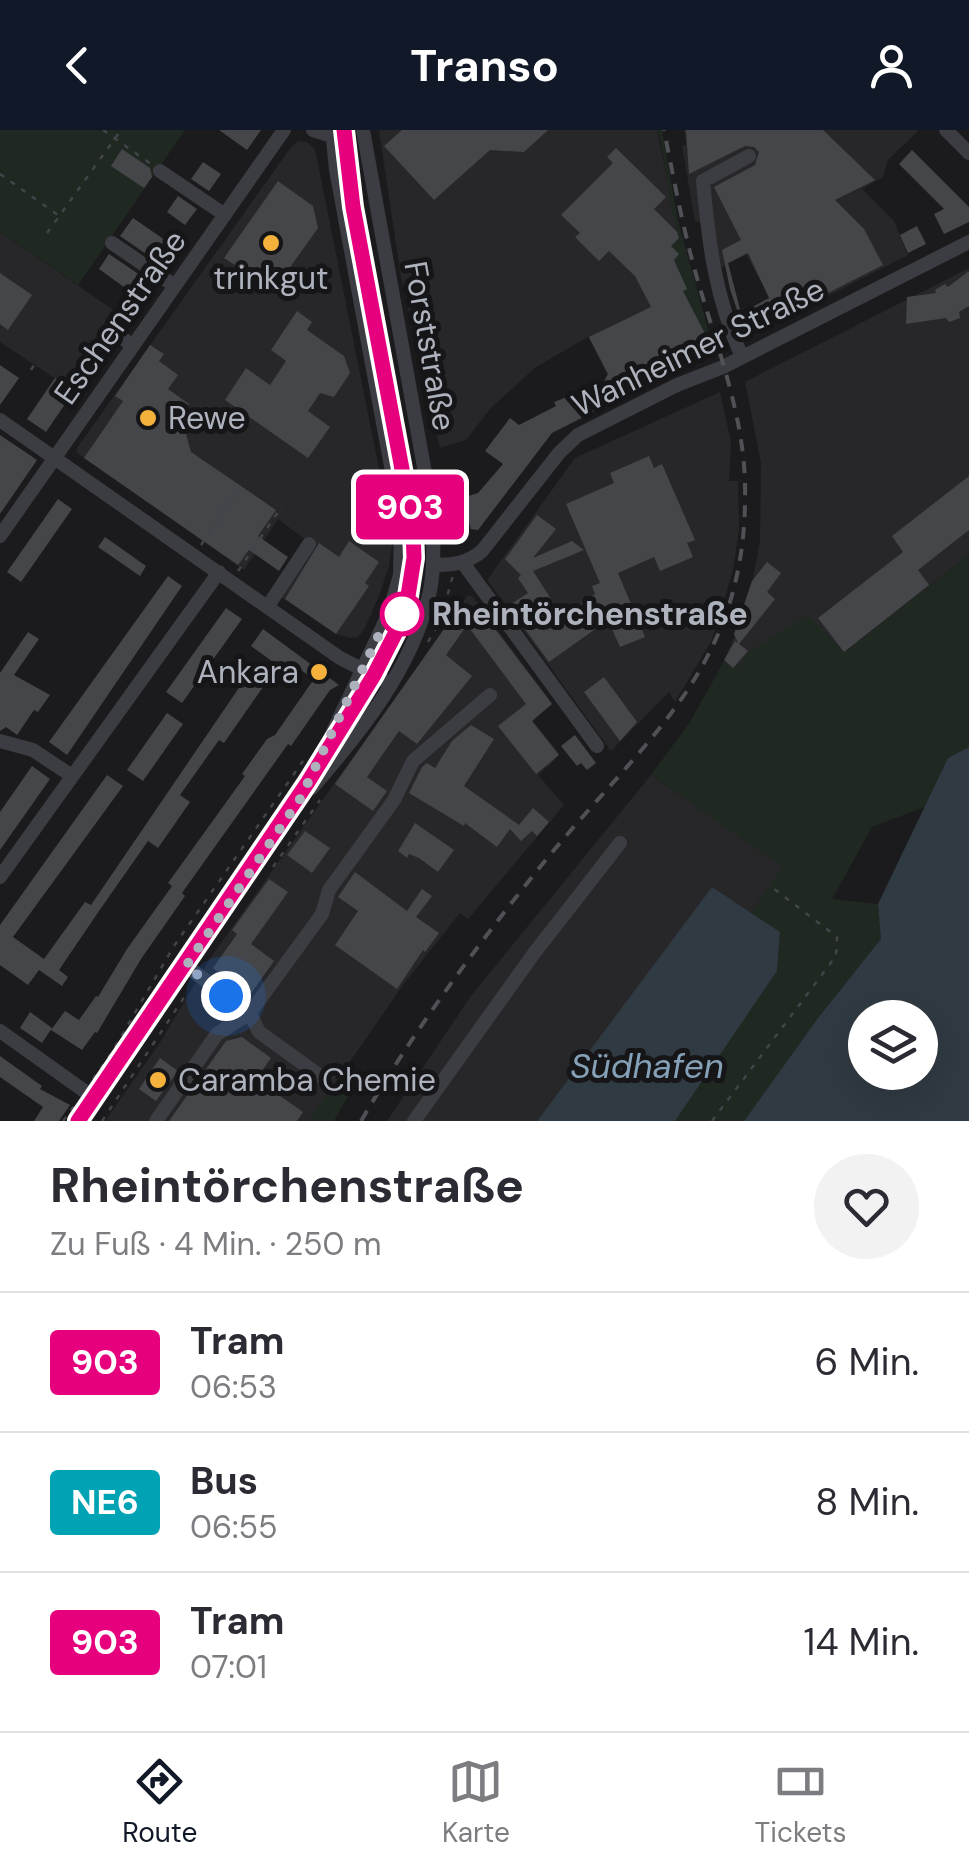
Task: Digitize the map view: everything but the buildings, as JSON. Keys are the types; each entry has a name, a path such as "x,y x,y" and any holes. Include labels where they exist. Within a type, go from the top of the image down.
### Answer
{"street":[{"name":"Eschenstraße","path":"0,536 55,458 127,341 175,286 284,130"},
{"path":"313,130 332,133"},
{"name":"Forststraße","path":"363,130 433,517 433,565 418,631 391,684"},
{"path":"946,130 969,153"},
{"name":"Forststraße","path":"332,133 402,536 400,575 390,612 363,670"},
{"path":"742,357 725,320 712,270 703,181 749,156"},
{"path":"160,171 225,215"},
{"name":"Wanheimer Straße","path":"458,564 482,551 559,452 578,435 969,242"},
{"path":"112,243 175,286"},
{"path":"0,420 340,658 391,684 340,756 300,799"},
{"path":"268,606 309,544"},
{"path":"433,565 458,564 597,746"},
{"path":"0,877 225,576"},
{"path":"83,1121 192,970 300,799 363,670"},
{"path":"156,1121 217,1034 250,1013 322,914 330,890 394,800 413,761 490,695"},
{"path":"0,740 33,750 72,776"},
{"path":"414,1121 535,952 620,843"},
{"path":"192,970 250,1013 258,1032 323,1078"},
{"path":"0,1032 97,1100"}],"path":[{"path":"103,130 160,171"},
{"path":"47,234 121,130"},
{"path":"0,174 60,216"},
{"path":"31,370 38,359"},
{"path":"195,555 245,480"},
{"path":"225,576 282,506"},
{"path":"424,646 441,619 458,564 446,522"},
{"path":"63,1121 112,1052 174,946 302,762"},
{"path":"268,874 322,796"},
{"path":"712,1121 836,956 837,938 769,885"},
{"path":"102,1121 157,1042 192,970"}],"shaded area":[{"path":"0,130 185,130 78,285 0,232"},
{"path":"379,130 657,130 689,283 715,354 620,399 588,337 536,367 490,409 466,440 440,448 401,277"},
{"path":"658,130 662,130 678,221 714,351 683,291 686,289 674,260 679,254 671,246 679,238"},
{"path":"684,130 919,130 888,160 883,177 862,189 894,221 908,255 818,301 797,264 761,282 746,254 711,273 704,224 695,221 682,146 686,145"},
{"path":"298,141 315,149 393,538 389,566 365,628 358,637 350,638 336,634 271,590 306,540 278,519 244,570 77,453"},
{"path":"0,232 131,322 82,396 0,342"},
{"path":"969,268 969,555 845,652 736,670 724,661 748,604 760,541 761,463 745,382"},
{"path":"720,392 731,442 729,481 738,481 739,530 733,570 712,640 675,702 669,692 611,751 487,580 575,458"},
{"path":"969,555 969,747 948,758 925,807 872,827 832,899 878,904 882,939 818,1018 744,1121 675,1121 777,971 780,932 751,913 782,867 651,775 690,722 724,661 736,669 750,651 808,615 845,652"},
{"path":"468,595 552,703 533,721 557,751 555,760 538,775 564,805 468,919 460,913 403,985 309,1121 105,1121 159,1044 211,957"},
{"path":"651,775 783,867 751,913 712,888 537,1121 387,1121 471,996"},
{"path":"347,1064 361,1073 334,1121 309,1121"}],"water":[{"path":"969,747 969,1121 744,1121 881,939 878,904 948,758"},
{"name":"Südhafen","path":"712,887 780,932 777,971 675,1121 537,1121"}],"tram line":[{"path":"78,1121 309,783 374,675 396,632 408,596 414,558 413,528 353,207 344,130"},
{"name":"903","path":"78,1121 308,782 374,675 396,632 408,596 414,558 413,528 353,207 344,130"}],"railway":[{"path":"361,1121 423,1023 492,928 683,697 709,653 729,604 742,549 745,485 740,432 692,260 664,130"}],"place":[{"name":"trinkgut","path":"271,243"},
{"name":"Rewe","path":"148,418"},
{"name":"Rheintörchenstraße","path":"402,614"},
{"name":"Ankara","path":"319,672"},
{"name":"Caramba Chemie","path":"158,1080"}],"route":[{"path":"226,996 186,966 300,799 390,612 402,614"}]}
